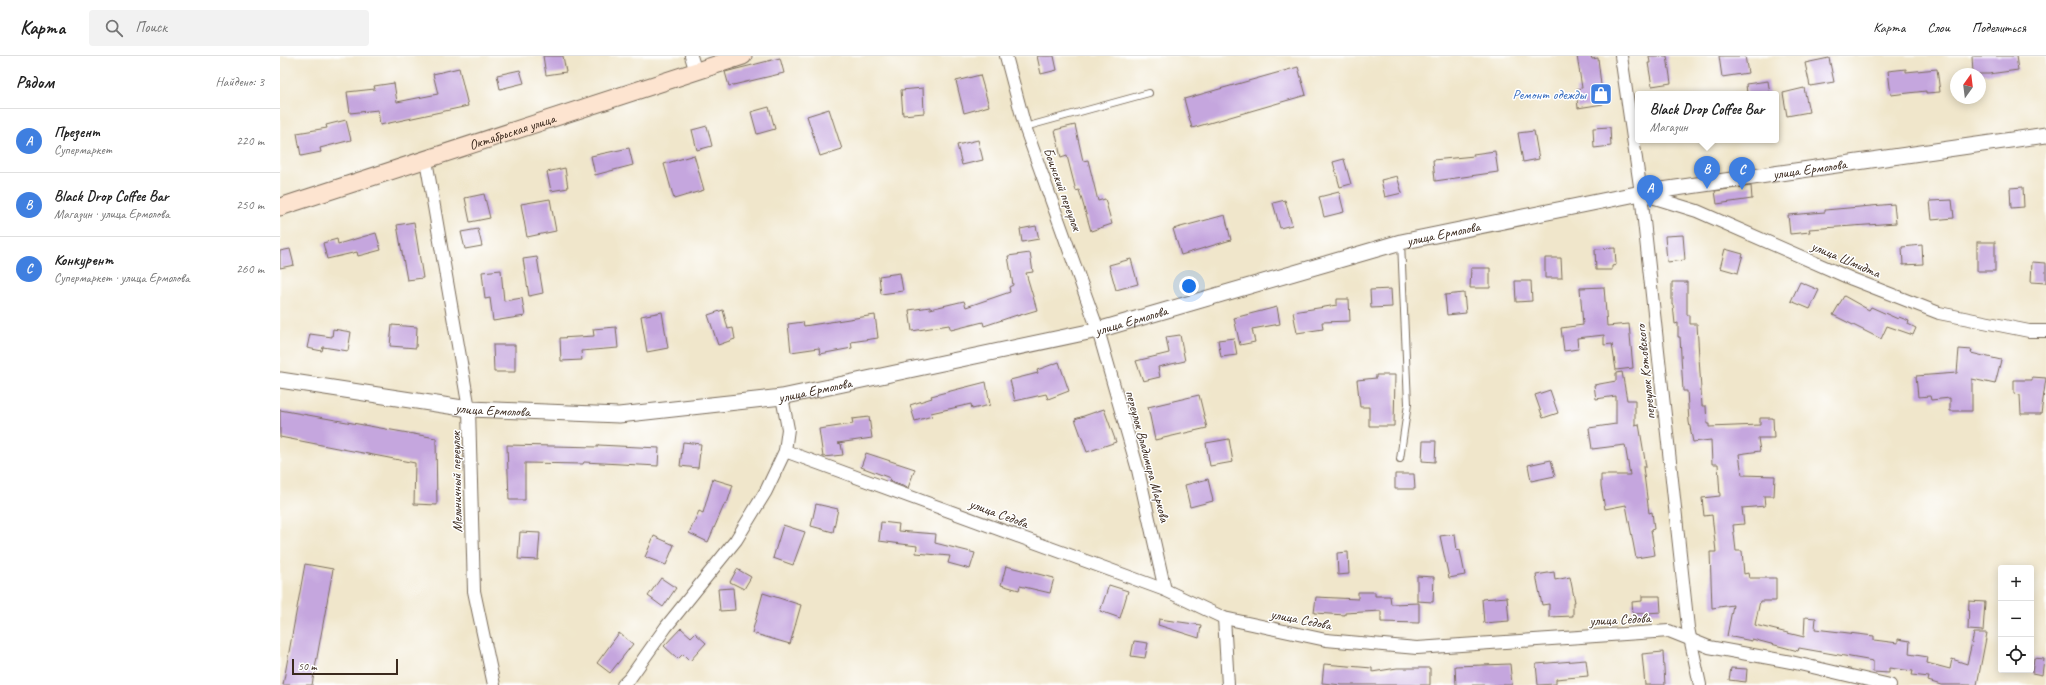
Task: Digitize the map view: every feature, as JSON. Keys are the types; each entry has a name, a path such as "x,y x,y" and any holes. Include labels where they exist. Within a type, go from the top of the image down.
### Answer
{"main road":[{"name":"Октябрьская улица","path":"280,207 743,56"}],"street":[{"path":"691,56 696,72"},
{"name":"Боинский переулок","path":"1006,56 1025,127 1098,330"},
{"name":"переулок Котовского","path":"1621,56 1641,193 1688,628 1700,685"},
{"name":"улица Ермолова","path":"280,380 469,409 618,415 782,397 1098,330 1401,242 1641,193 2046,135"},
{"name":"Мельничный переулок","path":"426,160 469,409 474,592 494,685"},
{"name":"улица Шмидта","path":"1641,193 1697,211 1852,279 1939,313 2029,331 2046,331"},
{"name":"переулок Владимира Маркова","path":"1098,330 1138,470 1165,590"},
{"path":"623,685 630,678 666,627 736,540 766,491 785,451 788,429 782,397"},
{"name":"улица Седова","path":"785,451 1165,590 1224,618 1326,640 1417,648 1669,631 1692,642 1709,647 1791,662 1890,685"},
{"path":"1224,618 1228,685"}],"lane":[{"path":"1025,127 1149,93"},
{"path":"1400,459 1408,404 1401,242"}],"building":[{"path":"543,56 563,56 566,72 546,75"},
{"path":"1037,56 1054,56 1057,70 1041,74"},
{"path":"1577,56 1591,56 1592,59 1598,58 1603,104 1578,108 1576,89 1582,88"},
{"path":"1649,56 1667,56 1671,83 1652,86 1648,63 1650,63"},
{"path":"1719,56 1745,56 1748,73 1722,77"},
{"path":"1972,56 2016,56 2018,70 1986,74 1986,68 1973,68"},
{"path":"780,58 784,73 729,86 725,72"},
{"path":"1829,58 1834,82 1810,86 1805,63"},
{"path":"1298,67 1306,95 1192,128 1184,99"},
{"path":"459,68 468,106 380,125 378,110 350,113 347,92 375,89 374,86 394,83 397,102 438,94 433,74"},
{"path":"1906,69 1906,72 1937,69 1940,92 1926,93 1926,91 1891,95 1888,71"},
{"path":"520,70 524,83 500,89 497,75"},
{"path":"980,75 989,106 964,113 956,81"},
{"path":"1768,81 1770,91 1747,91 1746,84"},
{"path":"923,88 924,113 903,115 901,90"},
{"path":"1804,88 1809,112 1787,116 1783,93"},
{"path":"769,107 775,129 757,134 751,112"},
{"path":"829,109 842,149 820,156 807,116"},
{"path":"346,120 351,140 320,148 321,152 301,156 297,133 327,128 326,125"},
{"path":"1075,125 1083,161 1088,160 1098,201 1105,199 1112,224 1091,231 1079,190 1076,191 1067,156 1061,158 1055,130"},
{"path":"707,126 712,146 697,150 692,130"},
{"path":"1610,127 1611,146 1594,148 1593,128"},
{"path":"1534,131 1539,159 1523,162 1518,133"},
{"path":"978,140 983,160 962,165 957,145"},
{"path":"629,148 633,165 595,175 591,156"},
{"path":"1495,151 1498,172 1435,181 1433,160 1474,156 1473,154"},
{"path":"694,155 704,190 674,199 664,164"},
{"path":"1344,159 1351,184 1340,187 1333,162"},
{"path":"565,168 568,188 551,191 547,172"},
{"path":"1397,176 1402,193 1385,197 1381,180"},
{"path":"1751,186 1752,199 1717,204 1715,191"},
{"path":"2023,187 2024,207 2011,208 2010,188"},
{"path":"1339,192 1344,212 1324,217 1319,197"},
{"path":"484,194 490,218 470,222 465,198"},
{"path":"550,199 556,231 527,237 521,204"},
{"path":"1285,200 1292,225 1280,228 1273,203"},
{"path":"1952,200 1954,218 1932,220 1930,201"},
{"path":"1894,204 1896,223 1809,229 1810,232 1790,234 1788,215"},
{"path":"1225,215 1231,240 1181,255 1173,229"},
{"path":"414,222 423,278 407,280 397,225"},
{"path":"1036,226 1039,239 1022,242 1020,229"},
{"path":"478,229 482,246 465,249 461,232"},
{"path":"376,233 381,250 358,256 357,252 327,259 323,243 337,239 338,244"},
{"path":"1683,235 1685,260 1667,262 1665,236"},
{"path":"1977,242 1995,242 1995,271 1977,271"},
{"path":"1922,245 1923,264 1903,265 1902,247"},
{"path":"1615,248 1616,265 1612,266 1612,270 1596,270 1595,249"},
{"path":"290,249 294,265 280,268 280,251"},
{"path":"1725,249 1743,254 1738,273 1720,268"},
{"path":"1030,253 1033,272 1026,273 1037,310 984,326 983,322 951,330 949,325 912,331 909,310 930,307 930,309 964,301 966,307 1010,292 1009,287 1013,285 1008,256"},
{"path":"537,257 543,293 529,296 523,259"},
{"path":"1545,258 1561,258 1562,278 1545,278"},
{"path":"1131,259 1138,284 1116,290 1109,265"},
{"path":"2032,262 2046,263 2046,283 2031,282"},
{"path":"1471,268 1490,268 1490,288 1470,288"},
{"path":"501,270 504,301 522,298 525,316 493,321 490,298 485,299 482,272"},
{"path":"900,273 903,291 881,294 879,276"},
{"path":"1515,281 1531,281 1532,301 1516,302"},
{"path":"1672,282 1687,282 1687,315 1690,315 1690,324 1697,324 1702,406 1706,406 1707,424 1709,424 1709,427 1760,425 1760,418 1773,418 1774,438 1758,438 1760,451 1739,454 1742,475 1775,476 1774,496 1764,496 1765,506 1742,508 1744,524 1733,525 1736,551 1742,551 1744,574 1748,573 1749,578 1776,578 1776,601 1760,601 1755,625 1804,637 1805,617 1816,618 1815,629 1874,636 1874,640 1898,643 1898,639 1910,641 1909,654 1928,657 1927,663 1950,669 1952,659 1967,664 1974,633 1987,633 1977,685 1941,685 1928,681 1929,677 1912,675 1913,671 1889,668 1889,673 1873,672 1873,661 1799,648 1798,651 1752,639 1752,641 1727,636 1733,605 1712,608 1710,552 1716,552 1712,515 1704,516 1702,498 1720,496 1718,464 1712,464 1711,440 1693,442 1689,422 1687,391 1683,391 1680,337 1678,337 1678,323 1675,324 1672,305"},
{"path":"1800,282 1819,290 1810,309 1791,301"},
{"path":"1604,287 1607,326 1629,324 1633,368 1616,370 1612,344 1604,345 1604,335 1577,338 1578,349 1564,351 1561,328 1583,325 1580,288"},
{"path":"1391,289 1392,307 1371,308 1370,290"},
{"path":"1464,293 1466,313 1447,315 1445,295"},
{"path":"1844,296 1869,310 1871,307 1898,319 1899,317 1909,321 1908,324 1916,328 1913,335 1887,326 1881,339 1833,315"},
{"path":"1337,299 1349,299 1350,321 1322,322 1323,329 1297,333 1293,312 1337,305"},
{"path":"1277,307 1280,324 1252,329 1255,342 1240,345 1234,318"},
{"path":"723,310 728,329 733,328 735,339 718,345 708,315"},
{"path":"662,312 668,348 647,352 641,316"},
{"path":"875,315 878,338 851,342 852,348 820,354 819,348 791,352 788,324 803,322 804,326"},
{"path":"392,325 417,327 416,348 390,346"},
{"path":"616,327 618,348 581,351 582,360 561,361 560,338 594,336 593,329"},
{"path":"333,329 351,332 348,351 323,347 322,351 307,348 310,334 332,337"},
{"path":"1180,335 1185,361 1158,367 1160,377 1143,381 1136,361 1169,353 1166,337"},
{"path":"1234,338 1237,355 1221,357 1218,340"},
{"path":"493,345 515,345 515,372 494,372"},
{"path":"1959,349 1972,350 1971,353 2001,360 1995,384 1972,379 1972,411 1950,411 1950,398 1931,400 1930,396 1918,397 1916,376 1957,373"},
{"path":"1059,362 1069,391 1048,399 1046,394 1015,401 1010,380 1038,373 1037,370"},
{"path":"1622,372 1627,400 1635,400 1635,425 1639,424 1646,467 1643,467 1649,513 1652,512 1654,529 1651,530 1655,555 1636,558 1626,505 1605,509 1601,486 1601,475 1630,475 1625,445 1592,449 1589,428 1616,424 1616,396 1596,399 1594,385 1616,381 1616,373"},
{"path":"1376,375 1395,375 1394,426 1369,426 1369,407 1360,407 1357,380 1376,378"},
{"path":"2032,377 2046,378 2041,414 2021,414 2020,395 2014,394 2014,380 2032,380"},
{"path":"986,382 990,405 972,409 971,404 931,413 932,416 915,421 910,405 932,398 931,396"},
{"path":"1550,390 1558,413 1543,418 1535,395"},
{"path":"1199,395 1207,428 1155,440 1148,407"},
{"path":"1104,409 1116,442 1087,452 1075,419"},
{"path":"280,410 436,438 437,505 414,504 415,463 280,437"},
{"path":"869,417 872,438 838,443 841,444 843,455 823,457 819,429 853,424 852,419"},
{"path":"1229,439 1233,462 1210,466 1206,443"},
{"path":"1423,441 1436,441 1435,462 1422,461"},
{"path":"683,442 701,444 698,468 680,466"},
{"path":"507,445 598,447 598,445 659,448 658,466 584,462 583,464 525,463 525,500 509,500"},
{"path":"866,453 915,469 908,488 889,481 890,478 861,467"},
{"path":"1551,460 1555,476 1531,481 1528,465"},
{"path":"1395,474 1414,474 1415,489 1395,489"},
{"path":"713,479 733,485 727,504 725,503 708,542 689,533 699,511 703,513"},
{"path":"1208,479 1213,501 1190,507 1185,485"},
{"path":"816,504 838,509 833,532 811,526"},
{"path":"881,522 899,524 898,531 936,534 935,543 975,553 970,569 948,563 950,556 916,553 917,546 879,541"},
{"path":"783,525 805,532 793,565 773,558"},
{"path":"520,532 540,533 538,560 518,559"},
{"path":"1455,534 1457,551 1460,550 1465,575 1449,578 1440,536"},
{"path":"654,536 674,545 666,565 645,557"},
{"path":"1348,552 1349,574 1338,575 1337,553"},
{"path":"305,564 333,569 312,685 283,685"},
{"path":"1006,566 1054,578 1050,593 1020,586 1019,590 1001,585"},
{"path":"737,569 751,577 744,589 730,582"},
{"path":"1554,572 1555,580 1570,577 1575,602 1573,602 1573,616 1549,617 1549,604 1542,605 1536,575"},
{"path":"1417,576 1434,577 1433,602 1417,601"},
{"path":"661,578 676,588 663,607 648,596"},
{"path":"1109,585 1128,591 1120,618 1100,611"},
{"path":"733,588 735,610 720,611 718,589"},
{"path":"1358,592 1375,592 1375,596 1390,596 1391,604 1419,603 1419,623 1381,622 1381,611 1345,613 1345,615 1314,613 1316,597 1358,599"},
{"path":"763,593 801,605 790,644 752,633"},
{"path":"1642,596 1660,596 1661,612 1633,614 1632,602 1642,601"},
{"path":"1507,597 1509,621 1484,623 1482,599"},
{"path":"1969,601 1985,602 1983,631 1968,630"},
{"path":"1159,619 1201,625 1199,638 1158,625"},
{"path":"681,628 691,637 695,633 706,643 690,661 683,654 678,659 664,646"},
{"path":"619,633 633,644 610,673 597,663"},
{"path":"1134,641 1148,643 1145,658 1131,656"},
{"path":"1663,652 1665,685 1645,685 1642,654"},
{"path":"2034,658 2044,659 2042,675 2032,673 2034,673"},
{"path":"1586,660 1588,676 1556,679 1556,684 1538,685 1536,664"},
{"path":"1324,664 1372,668 1372,672 1397,668 1430,668 1430,685 1342,685 1322,683"},
{"path":"1510,664 1512,685 1456,685 1455,666"},
{"path":"1731,668 1747,669 1746,682 1729,680"}],"place":[{"name":"Ремонт одежды","path":"1601,94"},
{"name":"Black Drop Coffee Bar","path":"1707,189"},
{"name":"Конкурент","path":"1742,190"},
{"name":"Презент","path":"1650,208"}]}
